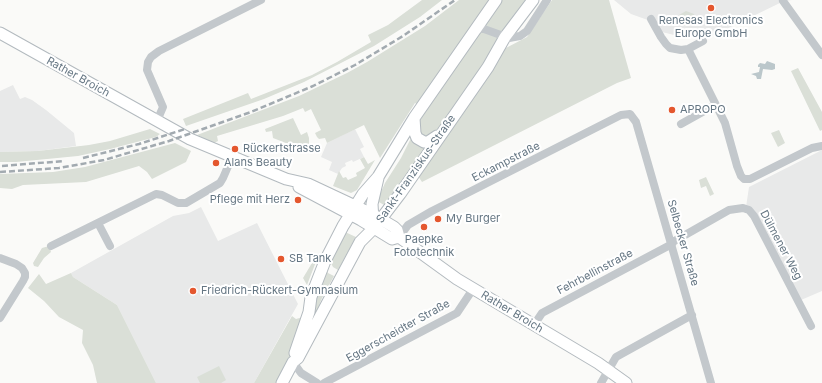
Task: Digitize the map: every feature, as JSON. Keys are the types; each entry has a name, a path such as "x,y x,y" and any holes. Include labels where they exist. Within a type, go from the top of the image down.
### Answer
{"main road":[{"name":"Sankt-Franziskus-Straße","path":"294,362 294,355 309,312 311,297 325,261 353,210 378,177 414,118 496,0"},
{"name":"Sankt-Franziskus-Straße","path":"282,383 294,362 298,358 360,242 376,220 391,206 484,72 505,37 533,0"},
{"name":"Rather Broich","path":"0,33 190,139 286,179 308,184 353,210 376,220 392,239 396,232 473,289 609,370 626,383"},
{"path":"414,118 416,136 420,140 424,142 431,142 441,134"},
{"path":"376,220 372,204 378,177"},
{"path":"391,206 390,213 396,232"},
{"path":"353,210 361,220 360,242"},
{"name":"Rather Broich","path":"361,220 376,220"},
{"path":"325,261 327,267 333,274 340,274 344,271"}],"street":[{"path":"157,121 163,107 157,91 146,70 150,57 159,51 261,0"},
{"path":"477,29 484,29 512,38 524,33 547,0"},
{"path":"783,1 822,55"},
{"path":"651,19 670,48 681,50 688,49 703,41"},
{"path":"688,49 715,106 725,123 737,166 741,176 744,179 750,179 812,148 822,146"},
{"path":"681,124 715,106"},
{"name":"Eckampstraße","path":"396,232 432,211 621,115 628,113"},
{"name":"Selbecker Straße","path":"628,113 632,115 636,122 711,383"},
{"path":"51,246 156,194 162,195 178,203 186,203 220,183 232,157"},
{"name":"Dülmener Weg","path":"671,243 729,210 743,208 749,210 754,216 811,326"},
{"path":"98,223 110,246"},
{"name":"Fehrbellinstraße","path":"534,325 542,313 671,243"},
{"path":"0,258 16,264 22,268 25,273 23,281 0,318"},
{"name":"Eggerscheidter Straße","path":"324,383 457,313 473,289"},
{"path":"601,383 616,357 692,315"},
{"path":"294,362 301,373 317,383"}],"shaded area":[{"path":"422,0 442,0 420,17 374,46 304,82 264,99 186,126 183,119 248,93 251,99 312,75 337,62 371,42 368,35 388,25"},
{"path":"459,0 491,0 418,105 415,103 380,158 364,125 327,143 325,138 319,139 315,133 321,130 311,109 305,112 303,108 283,116 217,136 218,141 214,143 197,135 299,96 347,73 425,26"},
{"path":"500,0 530,0 504,34 482,28"},
{"path":"552,0 609,0 631,78 617,83 422,182 418,176 504,49 527,37"},
{"path":"614,0 792,0 784,1 708,38 702,38 678,36 662,32 659,24 631,14"},
{"path":"686,11 694,14 695,17 693,23 680,21 679,15"},
{"path":"478,31 502,37 437,135 423,140 417,125 420,119 448,79 453,67"},
{"path":"767,61 775,64 775,69 763,69 761,79 757,79 756,76 751,74 759,72 760,67 758,67 758,65 760,63 765,64"},
{"path":"798,68 822,112 822,130 820,131 791,71"},
{"path":"13,85 20,99 25,97 32,100 74,133 76,146 38,151 0,152 0,91"},
{"path":"293,118 301,135 307,132 309,138 309,152 273,138 272,131 266,132 265,129"},
{"path":"150,129 160,134 156,137 78,156 16,162 0,162 0,152 38,151 89,145 110,141"},
{"path":"355,129 364,147 360,149 364,157 353,162 352,160 345,163 346,166 342,168 338,174 329,170 332,162 321,157 327,143"},
{"path":"779,130 785,143 778,147 771,133"},
{"path":"411,138 426,146 386,206 377,201 385,183 401,158"},
{"path":"175,143 191,151 186,162 152,179 147,172 139,166 86,182 23,185 12,189 0,188 0,174 53,172 85,167"},
{"path":"822,150 822,291 801,300 746,207 749,187"},
{"path":"364,157 368,164 375,160 357,190 351,193 333,186 339,171 343,178 346,177 348,180 357,176 356,173 365,168 360,159"},
{"path":"706,177 714,194 710,196 706,186 701,188 699,180"},
{"name":"Friedrich-Rückert-Gymnasium","path":"201,207 218,241 257,223 298,304 254,383 156,383 117,305 73,277 71,273 173,216 189,213"},
{"path":"345,232 356,237 338,270 333,267 330,261"},
{"path":"49,246 51,252 44,258 38,267 34,266 33,263 42,248"},
{"path":"318,253 319,254 307,285 303,278"},
{"path":"326,269 328,273 334,276 322,298 310,327 315,302"},
{"path":"71,273 73,277 117,305 156,383 97,383 93,365 82,343 83,330 59,317 44,301 28,288 39,274 46,284"},
{"path":"292,316 296,319 303,317 289,366 279,383 254,383"},
{"path":"219,366 226,380 221,383 200,383 197,377"}],"railway":[{"path":"0,172 59,168 104,160 169,141 251,112 313,86 355,65 403,36 455,0"},
{"path":"83,158 139,144 185,129"},
{"path":"2,166 64,161"}],"place":[{"name":"Renesas Electronics Europe GmbH","path":"711,8"},
{"name":"APROPO","path":"672,110"},
{"name":"Rückertstrasse","path":"235,149"},
{"name":"Alans Beauty","path":"216,163"},
{"name":"Pflege mit Herz","path":"298,200"},
{"name":"My Burger","path":"438,219"},
{"name":"Paepke Fototechnik","path":"424,227"},
{"name":"SB Tank","path":"281,259"},
{"name":"Friedrich-Rückert-Gymnasium","path":"193,291"}]}
